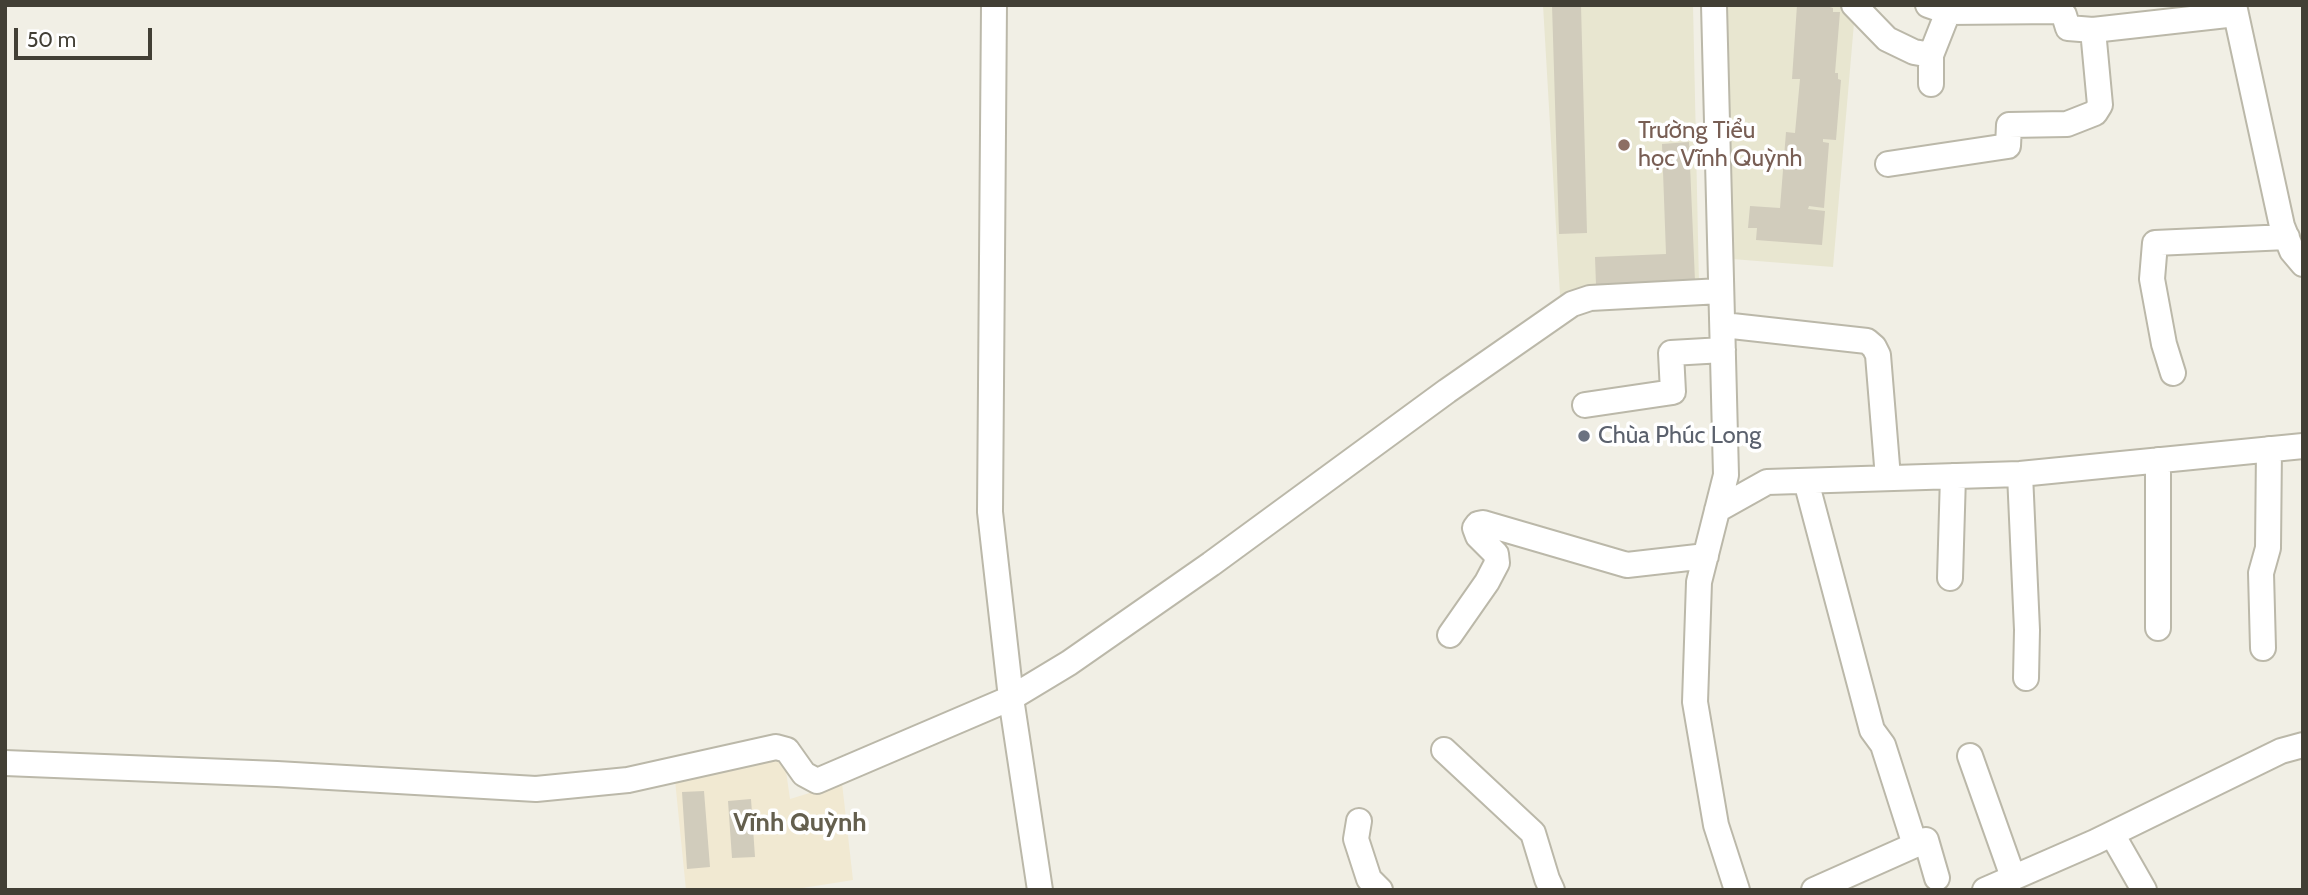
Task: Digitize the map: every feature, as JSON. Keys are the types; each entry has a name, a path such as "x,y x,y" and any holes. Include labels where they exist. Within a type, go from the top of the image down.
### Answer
{"street":[{"path":"994,5 990,512 1012,698 1040,890"},
{"path":"1714,5 1726,475 1699,582 1695,702 1716,825 1738,890"},
{"path":"1854,5 1887,39 1914,52 1931,55"},
{"path":"1931,84 1931,55 1938,9 2060,11 2068,28 2093,30 2235,10 2282,226 2292,251 2303,263"},
{"path":"1888,164 2008,146 2009,125 2067,124 2095,113 2100,105 2093,30"},
{"path":"2173,373 2164,344 2152,279 2155,243 2287,237"},
{"path":"5,763 536,789 628,780 776,747 787,750 804,774 817,781 1012,698 1069,663 1572,304 1590,298 1721,291"},
{"path":"1723,325 1867,341 1874,347 1878,355 1888,478"},
{"path":"1586,405 1673,392 1671,353 1723,350"},
{"path":"1717,510 1768,482 2020,474 2303,446"},
{"path":"2263,648 2260,573 2268,548 2269,449"},
{"path":"2158,460 2158,628"},
{"path":"2020,474 2027,630 2026,678"},
{"path":"1950,578 1953,476"},
{"path":"1806,481 1872,730 1883,745 1915,845"},
{"path":"1450,635 1497,563 1496,554 1478,536 1475,528 1478,524 1483,523 1627,565 1706,556"},
{"path":"1985,890 2112,834 2281,751 2303,745"},
{"path":"1444,750 1533,833 1552,890"},
{"path":"1970,756 2013,877"},
{"path":"1359,821 1356,839 1369,879 1380,890"},
{"path":"2112,834 2144,890"},
{"path":"1814,890 1926,840 1937,878"}],"shaded area":[{"name":"Trường Tiểu học Vĩnh Quỳnh","path":"1543,5 1693,5 1699,284 1560,295"},
{"path":"1723,5 1847,5 1854,23 1833,267 1732,259"},
{"path":"784,757 790,799 842,783 853,880 790,890 686,890 675,780"}],"building":[{"path":"1552,5 1581,5 1587,233 1559,234"},
{"path":"1797,5 1823,5 1833,8 1833,12 1840,12 1835,73 1838,73 1838,79 1841,80 1836,140 1823,139 1823,142 1829,143 1824,208 1809,206 1808,209 1825,211 1822,245 1756,240 1757,228 1748,228 1750,206 1780,208 1786,132 1795,133 1800,79 1792,79"},
{"path":"1689,142 1695,281 1596,285 1595,257 1666,254 1662,144"},
{"path":"704,791 710,867 687,869 682,792"},
{"path":"751,799 755,857 732,858 728,801"}],"place":[{"name":"Trường Tiểu học Vĩnh Quỳnh","path":"1624,145"},
{"name":"Chùa Phúc Long","path":"1584,436"}],"district":[{"name":"Vĩnh Quỳnh","path":"800,823"}]}
